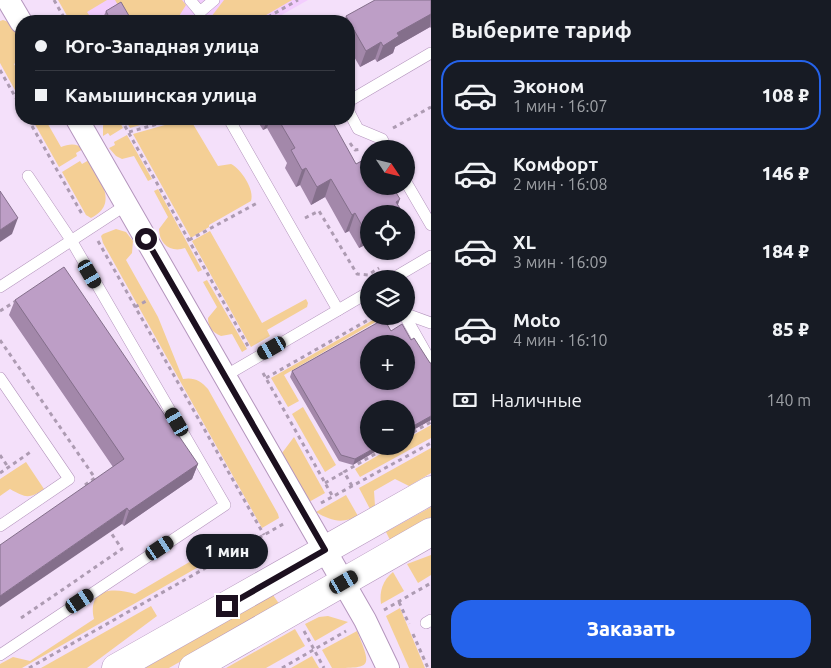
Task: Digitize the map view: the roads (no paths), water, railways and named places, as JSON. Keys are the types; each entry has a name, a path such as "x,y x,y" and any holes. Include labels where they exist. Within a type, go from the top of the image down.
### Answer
{"street":[{"path":"8,0 17,15"},
{"path":"80,125 344,582 388,668"},
{"path":"116,668 431,490"},
{"path":"193,668 431,532"}],"lane":[{"path":"190,0 196,15"},
{"path":"199,15 214,0"},
{"path":"355,97 431,54"},
{"path":"355,123 358,128 382,140"},
{"path":"231,125 338,310"},
{"path":"0,655 225,505 71,240 28,176"},
{"path":"414,195 431,225"},
{"path":"0,287 126,204"},
{"path":"407,270 431,256"},
{"path":"225,376 360,297"},
{"path":"415,318 431,323"},
{"path":"411,325 431,362"},
{"path":"0,378 69,478 0,526"}]}
